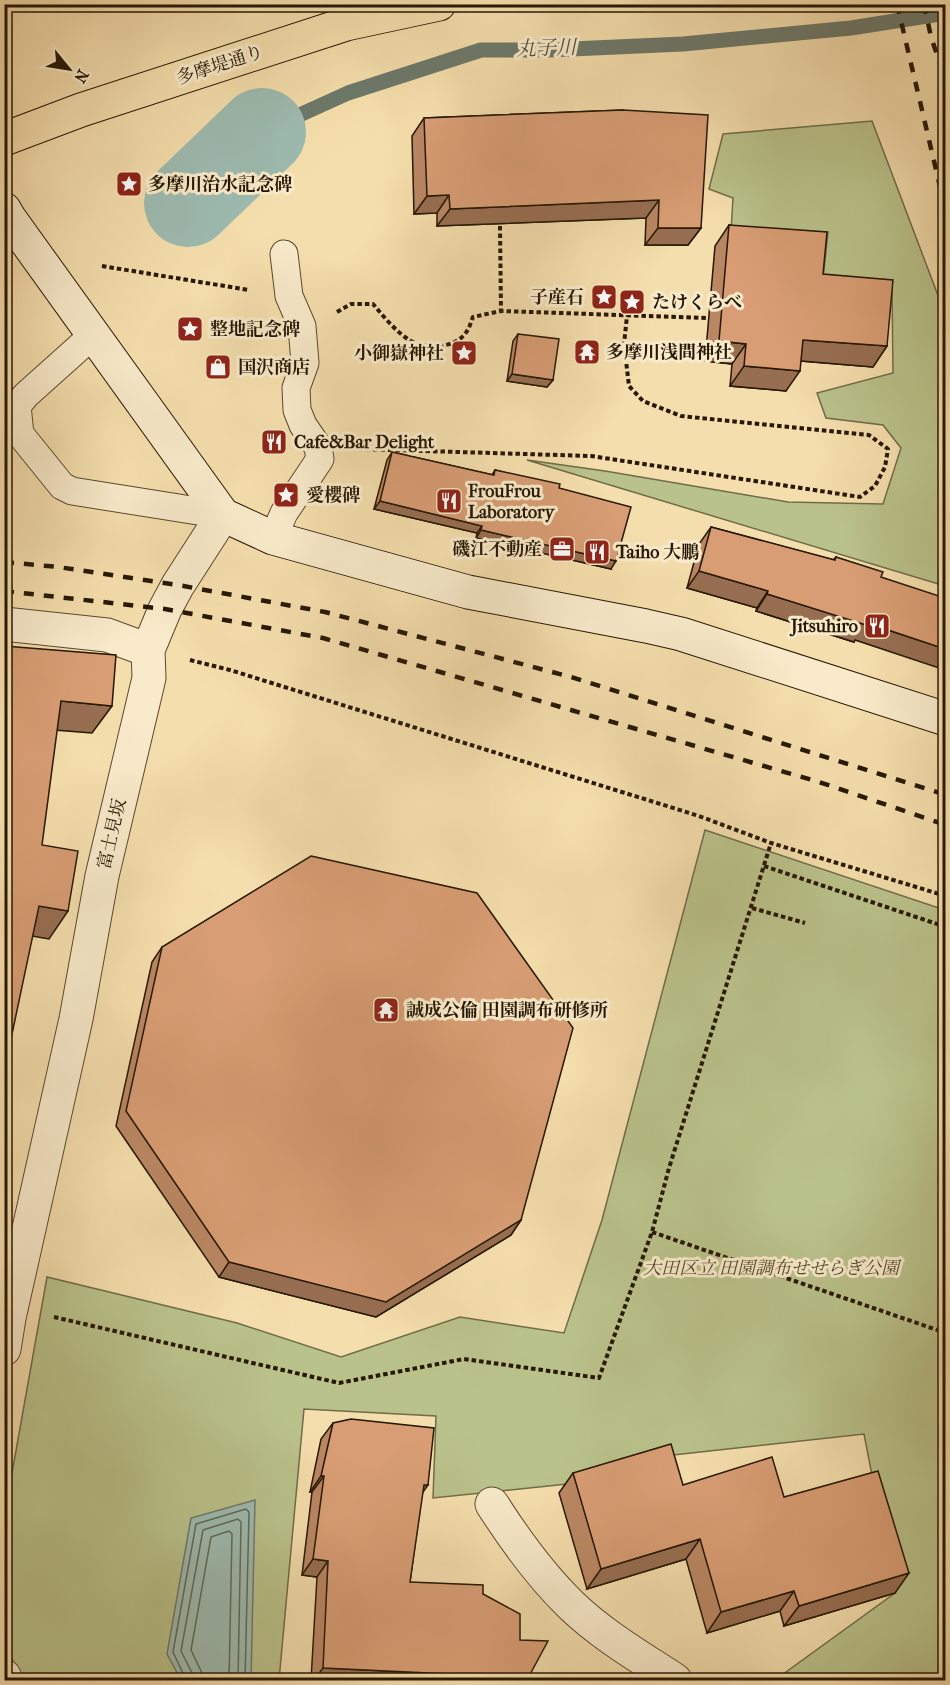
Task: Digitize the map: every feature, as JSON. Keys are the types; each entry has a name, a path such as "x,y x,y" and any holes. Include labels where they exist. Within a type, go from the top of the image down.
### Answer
{"main road":[{"name":"多摩堤通り","path":"4,139 81,110 346,24 439,4"}],"street":[{"path":"4,209 223,515 273,538 468,592 681,634 945,719"},
{"path":"4,624 107,635 148,650 178,585 223,515"},
{"name":"富士見坂","path":"7,1334 76,1019 102,876 149,678 148,650"},
{"path":"492,1504 519,1545 572,1605 619,1643 675,1680"},
{"path":"4,1676 6,1680"}],"lane":[{"path":"273,538 284,513 320,459 318,447 297,410 297,388 305,363 302,326 288,296 284,254"},
{"path":"93,335 26,395 17,406 20,434 62,486 72,491 223,515"}],"path":[{"path":"4,10 48,4"},
{"path":"500,226 501,311"},
{"path":"102,266 288,296 313,303 333,315 351,304 373,304 384,317 412,341 434,347 454,343 467,332 472,317 501,311 708,318"},
{"path":"318,447 591,456 860,497 875,486 885,467 888,449 868,435 681,416 643,401 629,386 624,344 627,316"},
{"path":"148,650 273,683 699,816 771,843 945,896"},
{"path":"7,1334 39,1314 339,1383 465,1359 598,1378 652,1232 673,1156 771,843"},
{"path":"764,867 945,927"},
{"path":"752,908 805,923"},
{"path":"652,1232 945,1332"}],"green space":[{"path":"872,121 945,314 945,586 527,460 788,502 883,504 901,448 883,425 826,418 817,393 893,373 892,289 823,279 828,232 731,231 733,198 709,189 723,134"},
{"name":"大田区立 田園調布せせらぎ公園","path":"705,830 945,910 945,1680 775,1680 895,1593 864,1434 673,1455 577,1483 433,1498 436,1416 304,1409 279,1680 22,1680 5,1644 5,1512 47,1277 237,1323 341,1357 460,1317 564,1333 602,1220"}],"water":[{"path":"255,1500 251,1680 181,1680 167,1654 191,1518"}],"building":[{"path":"623,110 708,115 701,228 658,228 659,200 450,209 449,195 427,196 424,118"},
{"path":"729,225 827,232 823,274 893,280 887,346 803,340 800,371 744,366 746,344 719,341"},
{"path":"518,334 559,339 553,380 512,374"},
{"path":"392,452 494,475 495,470 560,484 559,488 631,507 616,561 481,530 482,526 380,501"},
{"path":"711,527 835,560 836,557 883,572 881,577 945,598 945,649 699,571"},
{"path":"4,646 116,655 112,706 61,701 42,845 78,851 68,911 39,906 4,1072"},
{"path":"311,856 477,893 573,1028 521,1220 386,1302 229,1262 126,1111 162,947"},
{"path":"4,1193 10,1196 4,1209"},
{"path":"351,1419 434,1428 428,1485 424,1485 410,1582 483,1585 483,1594 520,1614 520,1640 548,1641 527,1680 471,1680 471,1675 323,1668 328,1561 313,1559 324,1476 321,1476 333,1423"},
{"path":"671,1444 683,1485 772,1457 784,1497 878,1471 909,1573 799,1606 794,1591 721,1612 700,1539 601,1569 573,1473"}],"waterway":[{"name":"丸子川","path":"248,119 262,132 348,93 481,50 549,50 683,44 851,28 946,13"},
{"name":"丸子川","path":"188,203 262,132"}],"railway":[{"path":"897,4 946,212"},
{"path":"924,4 931,37 946,81"},
{"path":"4,562 58,567 178,585 325,612 571,677 946,795"},
{"path":"4,591 165,609 323,638 819,782 946,825"}],"place":[{"name":"多摩川治水記念碑","path":"129,184"},
{"name":"子産石","path":"604,297"},
{"name":"たけくらべ","path":"632,302"},
{"name":"整地記念碑","path":"190,329"},
{"name":"多摩川浅間神社","path":"587,352"},
{"name":"小御嶽神社","path":"464,353"},
{"name":"国沢商店","path":"218,367"},
{"name":"Cafe&Bar Delight","path":"274,442"},
{"name":"愛櫻碑","path":"286,495"},
{"name":"FrouFrou Laboratory","path":"449,501"},
{"name":"磯江不動産","path":"562,549"},
{"name":"Taiho 大鵬","path":"597,552"},
{"name":"Jitsuhiro","path":"877,626"},
{"name":"誠成公倫 田園調布研修所","path":"386,1010"}]}
